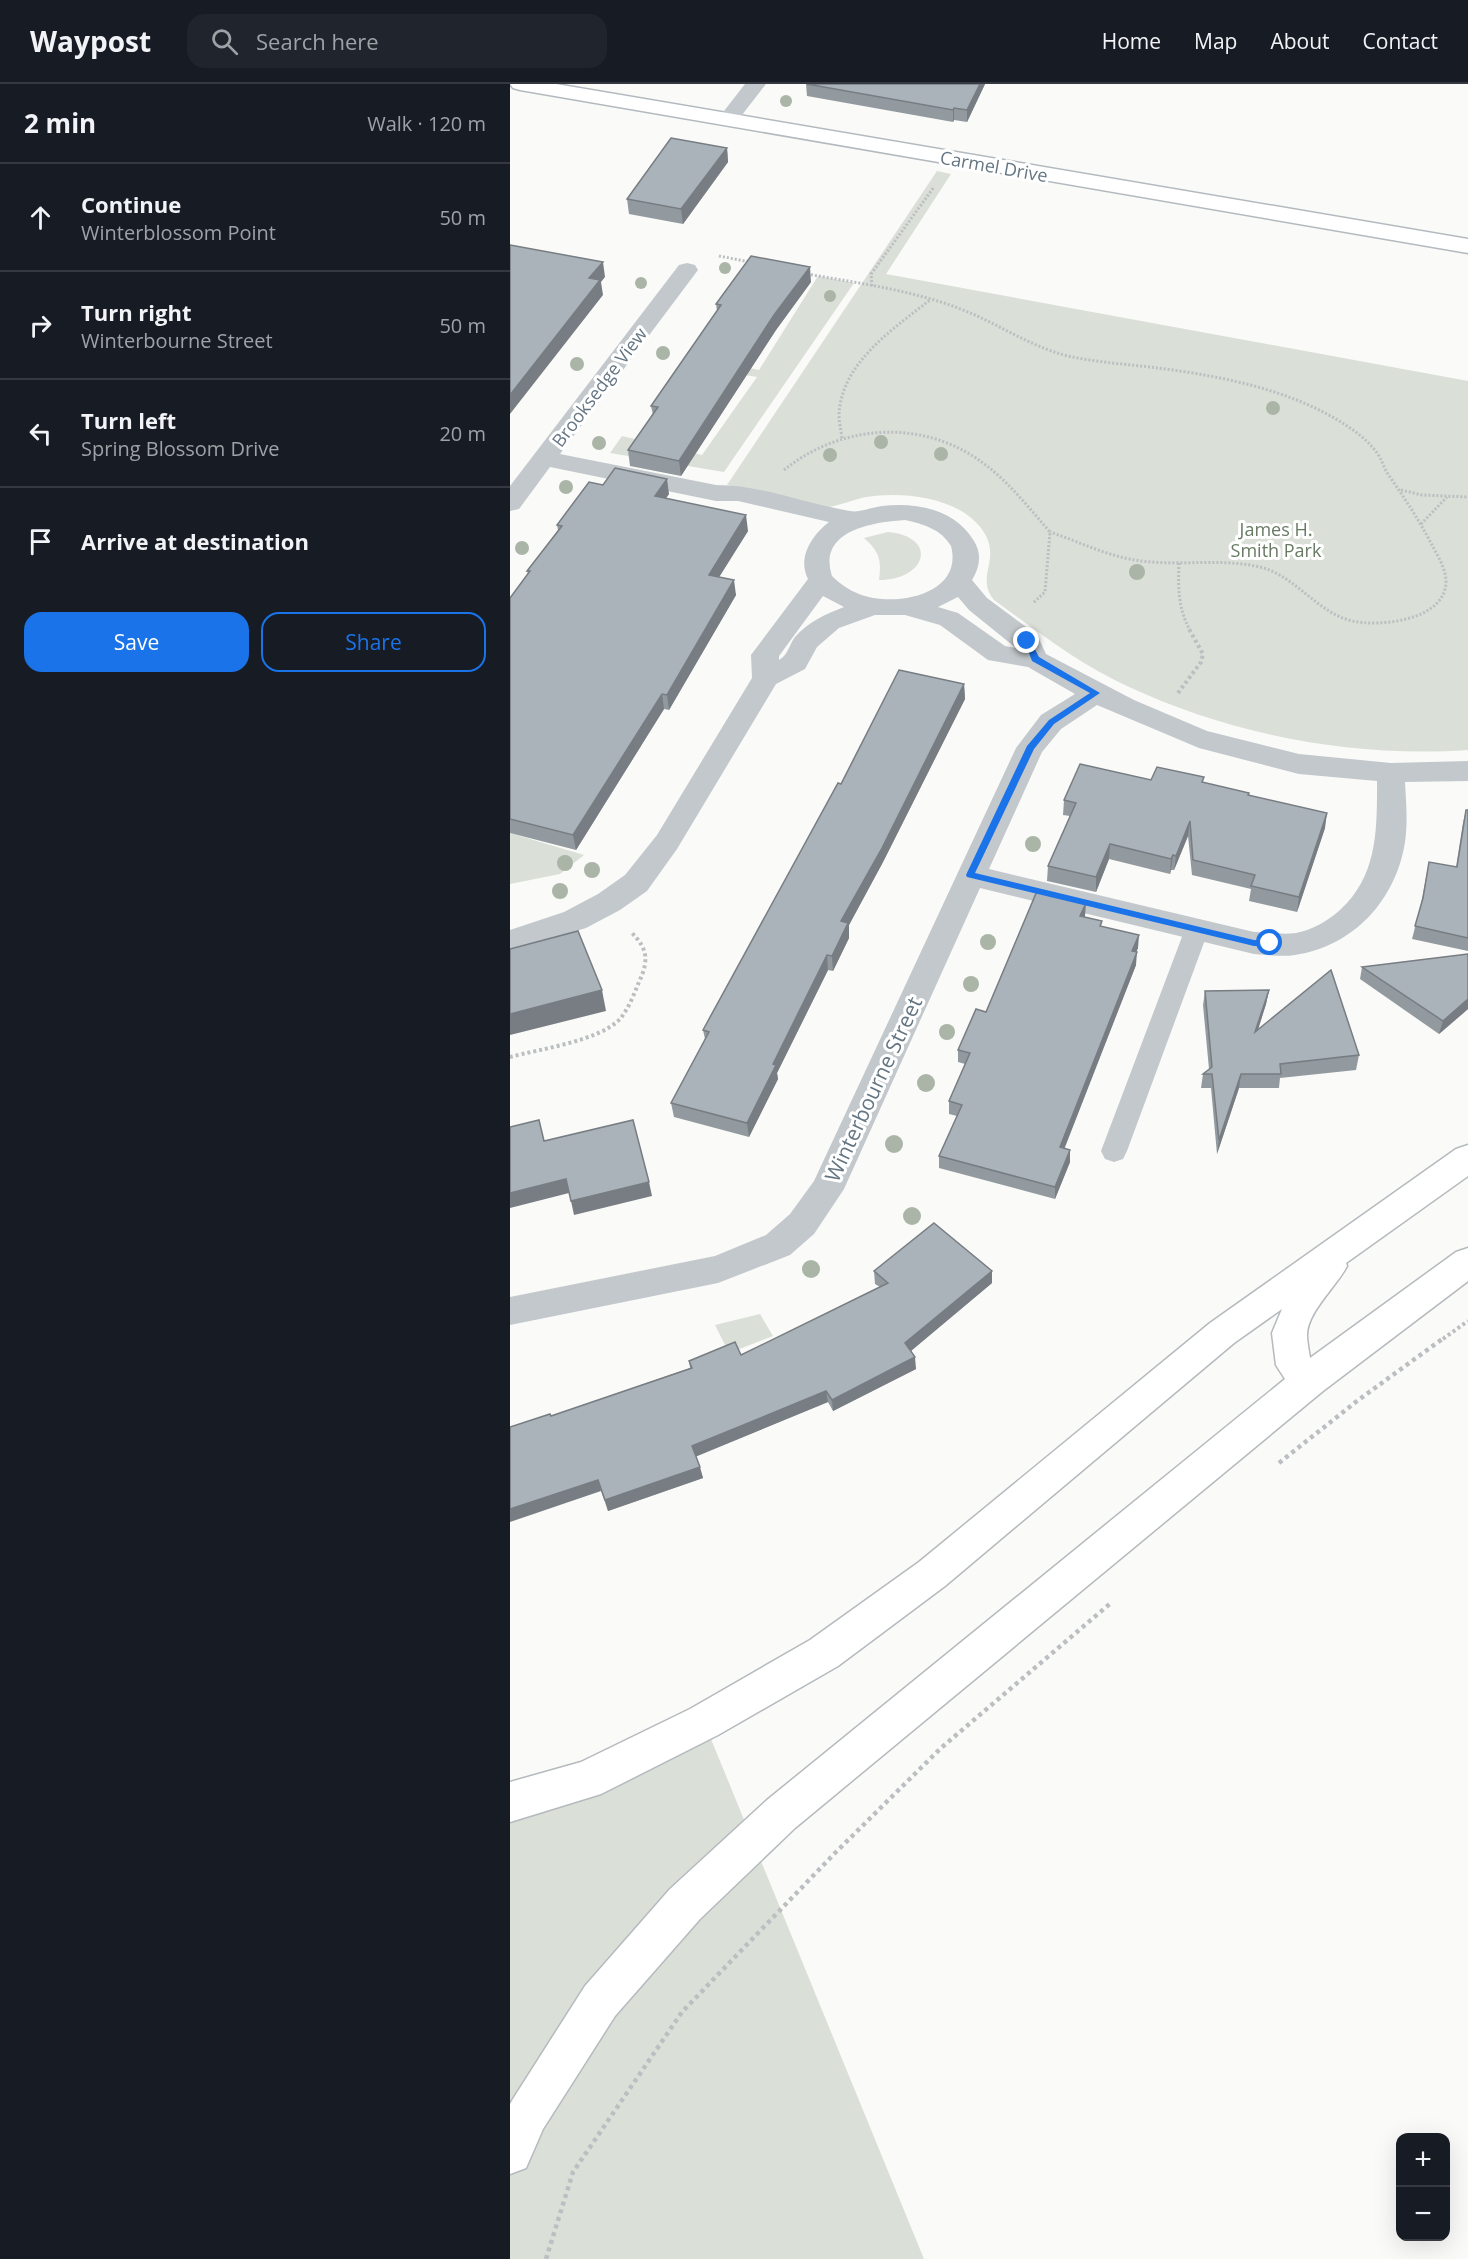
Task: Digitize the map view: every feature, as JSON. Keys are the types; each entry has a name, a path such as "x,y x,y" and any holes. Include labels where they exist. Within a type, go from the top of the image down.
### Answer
{"main road":[{"name":"Carmel Drive","path":"520,84 1468,246"},
{"path":"510,1802 587,1780 704,1722 824,1653 942,1566 1222,1333 1468,1158"},
{"path":"1310,1380 1294,1365 1289,1333 1304,1299 1349,1241"},
{"path":"510,2152 528,2114 600,2001 685,1904 782,1814 1310,1380 1468,1262"}],"street":[{"path":"728,120 756,84"},
{"name":"Brooksedge View","path":"510,503 687,270"},
{"path":"544,458 716,493 738,492 855,520"},
{"path":"716,493 733,503 776,517 821,542"},
{"path":"906,608 937,598 950,590 966,572 967,549 957,533 932,518 905,512 871,514 841,525 821,542 816,560 821,580 841,597 871,607 906,608 949,619 998,654 1035,659 1096,693 1199,738 1299,764 1391,773 1468,771"},
{"path":"766,678 765,655 821,580"},
{"path":"958,581 978,604 1027,641 1035,659"},
{"path":"510,941 575,920 600,907 644,875 668,842 766,678 795,663 806,642 830,622 871,607"},
{"name":"Winterbourne Street","path":"510,1311 718,1269 778,1245 802,1224 827,1189 1030,748 1052,722 1096,693"},
{"path":"970,875 1254,943 1294,944 1325,936 1356,914 1373,893 1384,868 1390,842 1391,773"}],"lane":[{"path":"1114,1151 1197,929"}],"path":[{"path":"872,286 871,274 953,159"},
{"path":"715,256 760,264"},
{"path":"780,474 797,458 842,438 873,432 897,432 922,436 970,453 1011,485 1050,532 1123,558 1179,563 1243,563 1264,567 1295,584 1329,612 1364,622 1383,623 1422,613 1437,604 1445,590 1448,574 1421,524 1401,490 1385,470 1377,453 1360,436 1309,405 1279,395 1161,368 1067,356 1025,340 961,309 872,286 806,273"},
{"path":"842,438 838,410 850,375 881,339 930,300"},
{"path":"1401,490 1422,495 1468,497"},
{"path":"1421,524 1447,497"},
{"path":"1030,606 1045,592 1050,532"},
{"path":"1178,694 1201,662 1203,654 1182,617 1178,586 1179,563"},
{"path":"510,1057 583,1037 613,1026 624,1013 643,974 648,954 645,945 600,907"},
{"path":"1277,1465 1357,1401 1468,1321"},
{"path":"546,2259 573,2172 682,2013 836,1852 941,1748 1117,1597"}],"green space":[{"name":"James H. Smith Park","path":"937,171 951,174 886,274 1468,381 1468,750 1424,752 1337,746 1250,730 1208,718 1127,686 1092,668 994,600 987,583 990,549 987,539 981,528 958,509 928,499 896,495 866,497 823,507 727,485"},
{"path":"818,276 854,283 724,472 610,453 622,436 702,455 757,377 681,364 687,354 759,370"},
{"path":"888,532 904,535 915,542 920,549 921,558 908,573 895,578 879,580 878,556 864,538"},
{"path":"510,833 584,855 560,874 510,884"},
{"path":"760,1314 773,1336 729,1353 715,1325"},
{"path":"704,1722 924,2259 510,2259 510,1802"}],"building":[{"path":"807,84 980,84 967,110 954,108 953,110"},
{"path":"671,138 727,148 681,209 627,199"},
{"path":"510,245 603,262 589,278 600,280 510,395"},
{"path":"751,256 810,267 774,315 679,461 628,450 658,407 651,406 721,305 716,304"},
{"path":"615,468 667,479 655,496 746,515 709,575 734,580 667,695 662,694 573,835 510,819 510,598 530,571 527,571 562,526 557,525 589,482 603,485"},
{"path":"899,670 964,684 882,848 841,921 848,923 832,956 827,955 773,1064 776,1065 747,1123 671,1103 709,1032 703,1030 838,783 841,784"},
{"path":"1080,764 1151,780 1157,767 1204,777 1202,782 1249,793 1248,795 1327,813 1299,897 1251,886 1255,875 1193,860 1190,821 1176,856 1173,855 1171,859 1110,844 1096,877 1048,866 1076,803 1064,800"},
{"path":"1466,810 1468,810 1468,938 1415,926 1423,898 1429,862 1457,867"},
{"path":"1037,891 1086,903 1080,916 1102,921 1100,926 1139,935 1132,951 1137,952 1060,1147 1070,1150 1055,1187 939,1156 962,1105 949,1101 970,1053 958,1050 976,1009 986,1012"},
{"path":"578,931 602,990 510,1014 510,949"},
{"path":"1468,954 1468,999 1443,1021 1362,967"},
{"path":"1331,970 1359,1055 1280,1064 1281,1074 1241,1074 1219,1140 1212,1074 1203,1074 1212,1067 1205,991 1269,990 1255,1032"},
{"path":"539,1120 544,1141 633,1120 649,1182 571,1201 566,1179 510,1193 510,1127"},
{"path":"934,1223 992,1271 905,1343 915,1357 832,1400 826,1391 692,1446 700,1467 605,1500 598,1480 510,1509 510,1427 550,1414 551,1416 692,1368 689,1361 735,1342 741,1355 888,1283 874,1271"}],"route":[{"path":"1027,641 1035,659 1096,693 1052,722 1030,748 970,875 1254,943 1270,943"}]}
